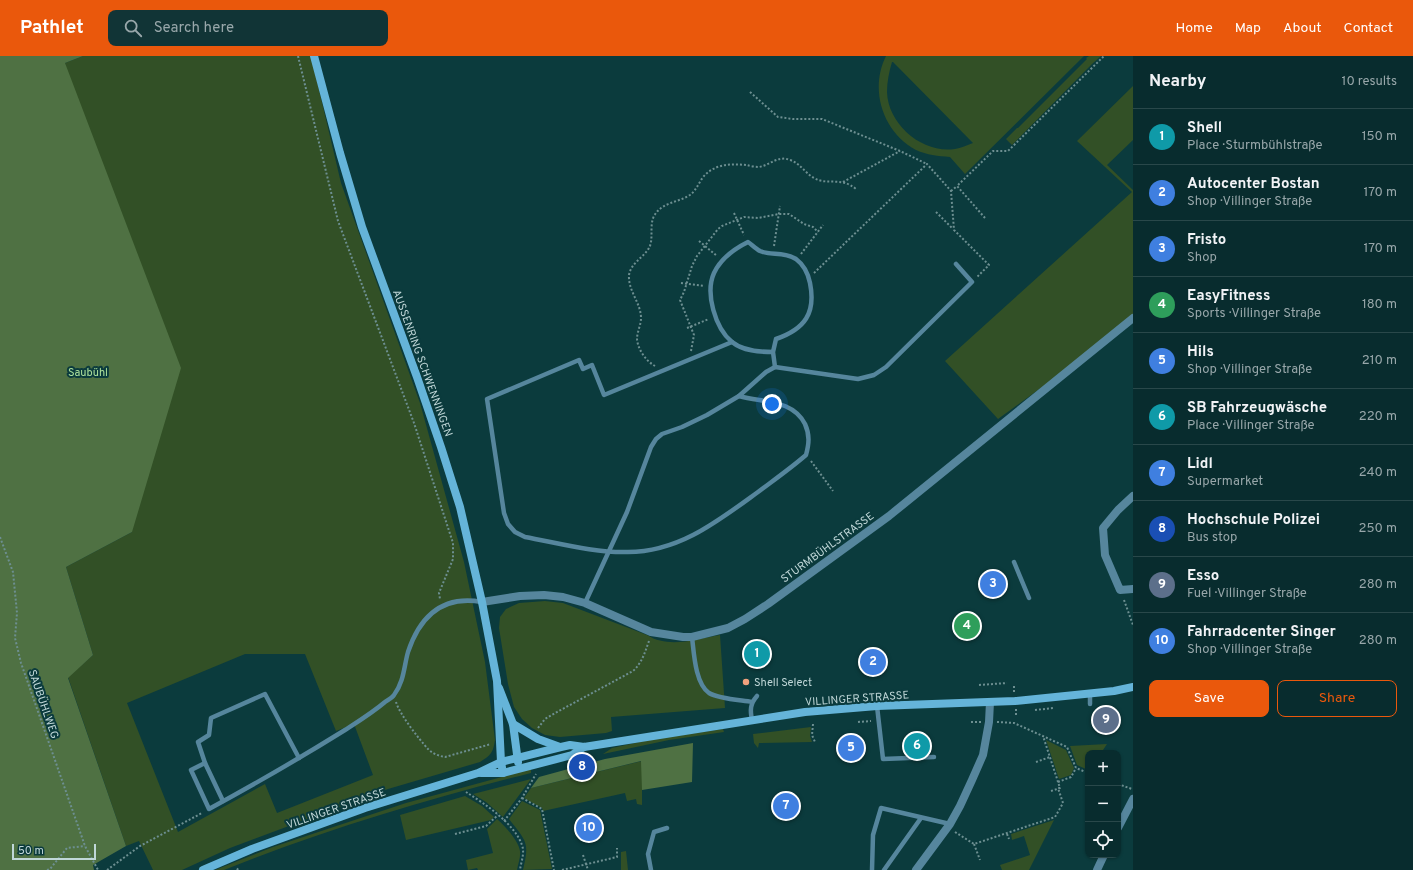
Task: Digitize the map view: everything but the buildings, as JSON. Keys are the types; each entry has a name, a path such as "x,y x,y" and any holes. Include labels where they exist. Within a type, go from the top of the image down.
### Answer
{"main road":[{"name":"AUSSENRING SCHWENNINGEN","path":"314,56 362,227 417,377 455,492 473,558 497,681 501,762 503,772"},
{"name":"AUSSENRING SCHWENNINGEN","path":"497,681 513,724 519,768"},
{"name":"VILLINGER STRASSE","path":"203,870 252,849 365,808 478,773 501,762 517,757 561,747 584,747 812,711 950,702 1039,701 1133,687"},
{"path":"513,724 538,739 561,747"},
{"name":"VILLINGER STRASSE","path":"478,773 503,772 572,755 584,747"}],"street":[{"name":"STURMBÜHLSTRASSE","path":"482,602 520,596 563,596 651,632 682,637 692,637 728,628 774,599 889,516 1133,318"},
{"path":"1133,496 1118,510 1103,528 1104,555 1120,590 1133,589"},
{"path":"916,870 960,806 983,755 989,722 990,702"},
{"path":"1121,822 1133,799"},
{"path":"1097,870 1103,858"}],"lane":[{"path":"773,352 752,351 732,342 724,332 715,316 711,302 711,287 714,273 722,260 733,250 748,242 760,251 784,254 796,260 804,266 809,278 813,300 811,310 796,330 776,339 773,352 776,367"},
{"path":"584,604 610,552 627,512 651,447 656,439 662,434 682,427 707,415 739,396 766,372 776,367 858,379 874,375 886,367 972,282 956,264"},
{"path":"732,342 604,395 592,365 583,369 579,360 487,399 500,490 504,513 508,524 515,532 525,537 610,552 648,551 670,546 689,538 726,516 806,455 809,444 807,431 801,417 792,409 784,405 739,396"},
{"path":"1014,562 1029,598"},
{"path":"206,763 191,770 209,809 299,758 371,714 394,695 402,680 408,652 417,629 427,617 442,605 469,600 482,602"},
{"path":"692,637 699,679 703,687 710,694 724,698 752,702"},
{"path":"1090,693 1090,704"},
{"path":"223,801 198,742 209,735 210,718 265,694 299,758"},
{"path":"752,720 750,709 752,702 757,696"},
{"path":"877,706 883,759 934,757"},
{"path":"872,870 873,835 881,808 948,825"},
{"path":"884,870 921,818"},
{"path":"651,870 648,854 654,832 667,828"}],"path":[{"path":"298,56 338,221 414,423 453,543 453,560 439,593 442,605"},
{"path":"952,191 994,151 1008,151 1104,56"},
{"path":"750,92 778,117 793,119 822,119 900,151 927,164 952,191 954,230"},
{"path":"843,182 900,151"},
{"path":"666,369 648,362 640,348 637,340 641,320 640,312 629,282 632,267 648,249 651,243 652,223 654,216 660,209 667,203 686,197 692,193 707,173 714,169 732,164 758,167 781,158 790,159 798,164 813,178 820,181 843,182 850,184 856,189"},
{"path":"809,278 927,164"},
{"path":"957,186 985,218"},
{"path":"773,253 780,206"},
{"path":"936,212 989,265 972,282"},
{"path":"734,213 748,242"},
{"path":"796,260 823,225"},
{"path":"699,241 722,260"},
{"path":"681,283 711,287"},
{"path":"687,328 715,316"},
{"path":"806,455 833,490"},
{"name":"SAUBÜHLWEG","path":"0,538 13,572 17,612 15,638 21,664 86,846 98,870"},
{"path":"1120,590 1133,625"},
{"path":"535,733 545,720 557,712 638,666 646,651 651,632"},
{"path":"979,685 1007,684"},
{"path":"394,695 398,707 413,729 429,750 438,755 445,757 495,742"},
{"path":"830,699 841,698"},
{"path":"1035,710 1054,708"},
{"path":"989,722 1014,723 1067,747 1076,768 1085,772"},
{"path":"813,724 812,735 815,742"},
{"path":"974,844 1055,817 1063,803 1058,788 1060,788 1043,736"},
{"path":"1036,762 1050,757"},
{"path":"1058,782 1071,777 1076,768"},
{"path":"504,821 522,798 537,773"},
{"path":"1121,785 1133,790"},
{"path":"1051,791 1058,788"},
{"path":"466,792 486,804 514,833 522,846 523,856 520,870"},
{"path":"522,798 542,809 554,870"},
{"path":"107,870 140,846 209,809"},
{"path":"455,834 486,826 498,815"},
{"path":"948,825 974,844 980,860"},
{"path":"1007,834 1009,839"},
{"path":"47,870 67,848 86,846"},
{"path":"562,870 618,857 617,848"},
{"path":"583,855 588,870"}],"green space":[{"name":"Saubühl","path":"0,56 83,56 65,63 181,368 132,532 66,567 93,655 68,678 126,846 93,865 94,870 0,870"},
{"path":"83,56 311,56 341,183 420,403 464,562 485,662 495,740 492,751 484,760 388,789 230,848 182,870 153,870 139,841 126,846 68,677 93,655 66,567 132,532 65,63","holes":["245,654 305,654 336,731 354,724 373,775 277,813 265,784 178,832 127,703"]},
{"path":"886,56 1084,56 965,174 950,157 920,152 905,142 895,132 882,109 879,96 881,69","holes":["893,62 973,143 955,149 943,149 931,147 909,135 894,116 889,104 887,84"]},
{"path":"1089,56 1101,56 1012,145 1006,139"},
{"path":"1133,86 1133,140 1107,165 1133,190 1133,321 998,419 945,361 1132,192 1077,141"},
{"path":"545,601 563,603 655,639 664,641 683,642 720,635 725,708 611,717 612,731 606,733 560,737 545,735 532,728 522,719 514,707 508,684 499,628 500,617 506,609 519,603"},
{"path":"811,727 810,736 812,742 759,743 758,748 754,743 753,734"},
{"path":"723,729 724,732 669,740 603,754 612,748 649,740"},
{"path":"1046,740 1066,750 1074,768 1071,775 1059,779"},
{"path":"693,743 692,782 642,790 641,761 531,788 539,777 605,759"},
{"path":"1107,744 1103,750 1085,750 1085,769 1077,765 1070,746"},
{"path":"642,761 642,805 637,804 636,799 627,801 625,793 543,811 542,808 524,798 531,788"},
{"path":"531,769 531,773 376,816 262,855 224,870 215,870 273,847 406,803"},
{"path":"531,779 503,817 486,802 473,794"},
{"path":"465,796 482,806 494,817 491,820 406,840 400,815"},
{"path":"522,801 540,810 552,869 523,870 526,853 525,842 523,837 509,819"},
{"path":"497,819 511,834 519,847 520,856 517,870 478,870 477,868 468,870 466,860 493,853 487,829"},
{"path":"1054,820 1029,870 1002,870 1000,865 1030,855 1024,836 1012,840 1011,834"},
{"path":"626,851 628,870 621,870 621,852"}],"place":[{"name":"Fristo","path":"993,584"},
{"name":"EasyFitness","path":"967,626"},
{"name":"Shell","path":"757,654"},
{"name":"Autocenter Bostan","path":"873,662"},
{"name":"Shell Select","path":"746,682"},
{"name":"Esso","path":"1106,720"},
{"name":"SB Fahrzeugwäsche","path":"917,746"},
{"name":"Hils","path":"851,748"},
{"name":"Hochschule Polizei","path":"582,767"},
{"name":"Lidl","path":"786,806"},
{"name":"Fahrradcenter Singer","path":"589,828"}]}
